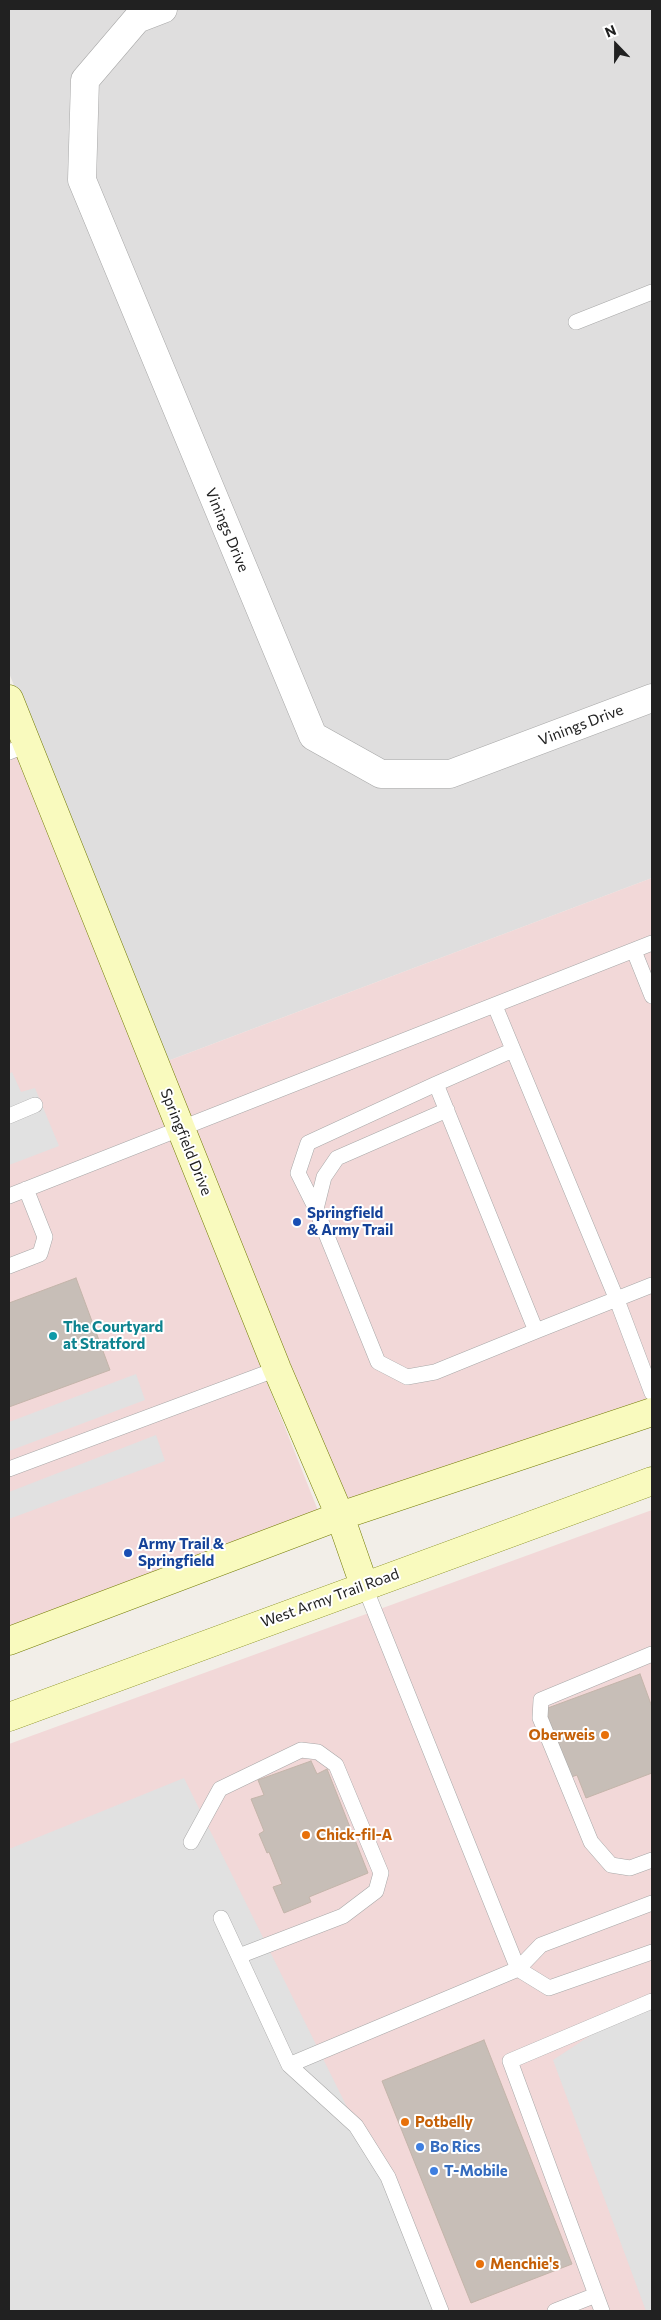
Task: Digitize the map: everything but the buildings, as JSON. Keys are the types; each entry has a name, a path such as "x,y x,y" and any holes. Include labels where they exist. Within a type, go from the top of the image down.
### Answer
{"main road":[{"name":"Springfield Drive","path":"9,699 18,748 181,1130 277,1369 340,1516 364,1585"},
{"path":"9,1641 340,1516 652,1412"},
{"name":"West Army Trail Road","path":"9,1717 364,1585 652,1481"}],"street":[{"name":"Vinings Drive","path":"163,9 137,19 85,80 82,180 312,736 381,774 450,774 652,698"}],"lane":[{"path":"576,322 652,292"},
{"path":"9,1196 181,1130 652,943"},
{"path":"634,951 652,996"},
{"path":"495,1006 617,1300 652,1393"},
{"path":"513,1050 308,1143 298,1173 316,1209 378,1362 407,1377 435,1372 652,1285"},
{"path":"436,1084 536,1331"},
{"path":"9,1116 35,1106"},
{"path":"316,1209 324,1177 336,1158 447,1110"},
{"path":"9,1266 40,1254 45,1237 26,1189"},
{"path":"9,1469 277,1369"},
{"path":"364,1585 518,1969 550,1988 652,1952"},
{"path":"652,1654 541,1700 540,1718 591,1842 611,1865 630,1868 652,1860"},
{"path":"191,1842 220,1789 301,1750 318,1752 336,1765 381,1873 376,1891 343,1916 239,1956"},
{"path":"289,2065 518,1969 541,1944 652,1903"},
{"path":"221,1918 289,2065 356,2126 388,2177 441,2311"},
{"path":"602,2311 510,2061 652,2001"},
{"path":"555,2311 596,2295"}],"shaded area":[{"path":"9,9 652,9 652,878 165,1062 9,673"},
{"path":"9,734 319,1513 9,1629"},
{"path":"652,878 652,1397 347,1505 165,1062"},
{"path":"12,1072 21,1092 35,1088 59,1146 9,1165 9,1074"},
{"path":"136,1374 145,1400 9,1451 9,1422"},
{"path":"156,1435 165,1461 9,1519 9,1492"},
{"path":"652,1510 652,2311 9,2311 9,1744"},
{"path":"184,1778 448,2311 9,2311 9,1849"},
{"path":"652,1995 652,2311 646,2311 553,2060"}],"place":[{"name":"Springfield & Army Trail","path":"297,1222"},
{"name":"The Courtyard at Stratford","path":"53,1336"},
{"name":"Army Trail & Springfield","path":"128,1553"},
{"name":"Oberweis","path":"605,1735"},
{"name":"Chick-fil-A","path":"306,1835"},
{"name":"Potbelly","path":"405,2122"},
{"name":"Bo Rics","path":"420,2147"},
{"name":"T-Mobile","path":"434,2171"},
{"name":"Menchie's","path":"480,2264"}]}
